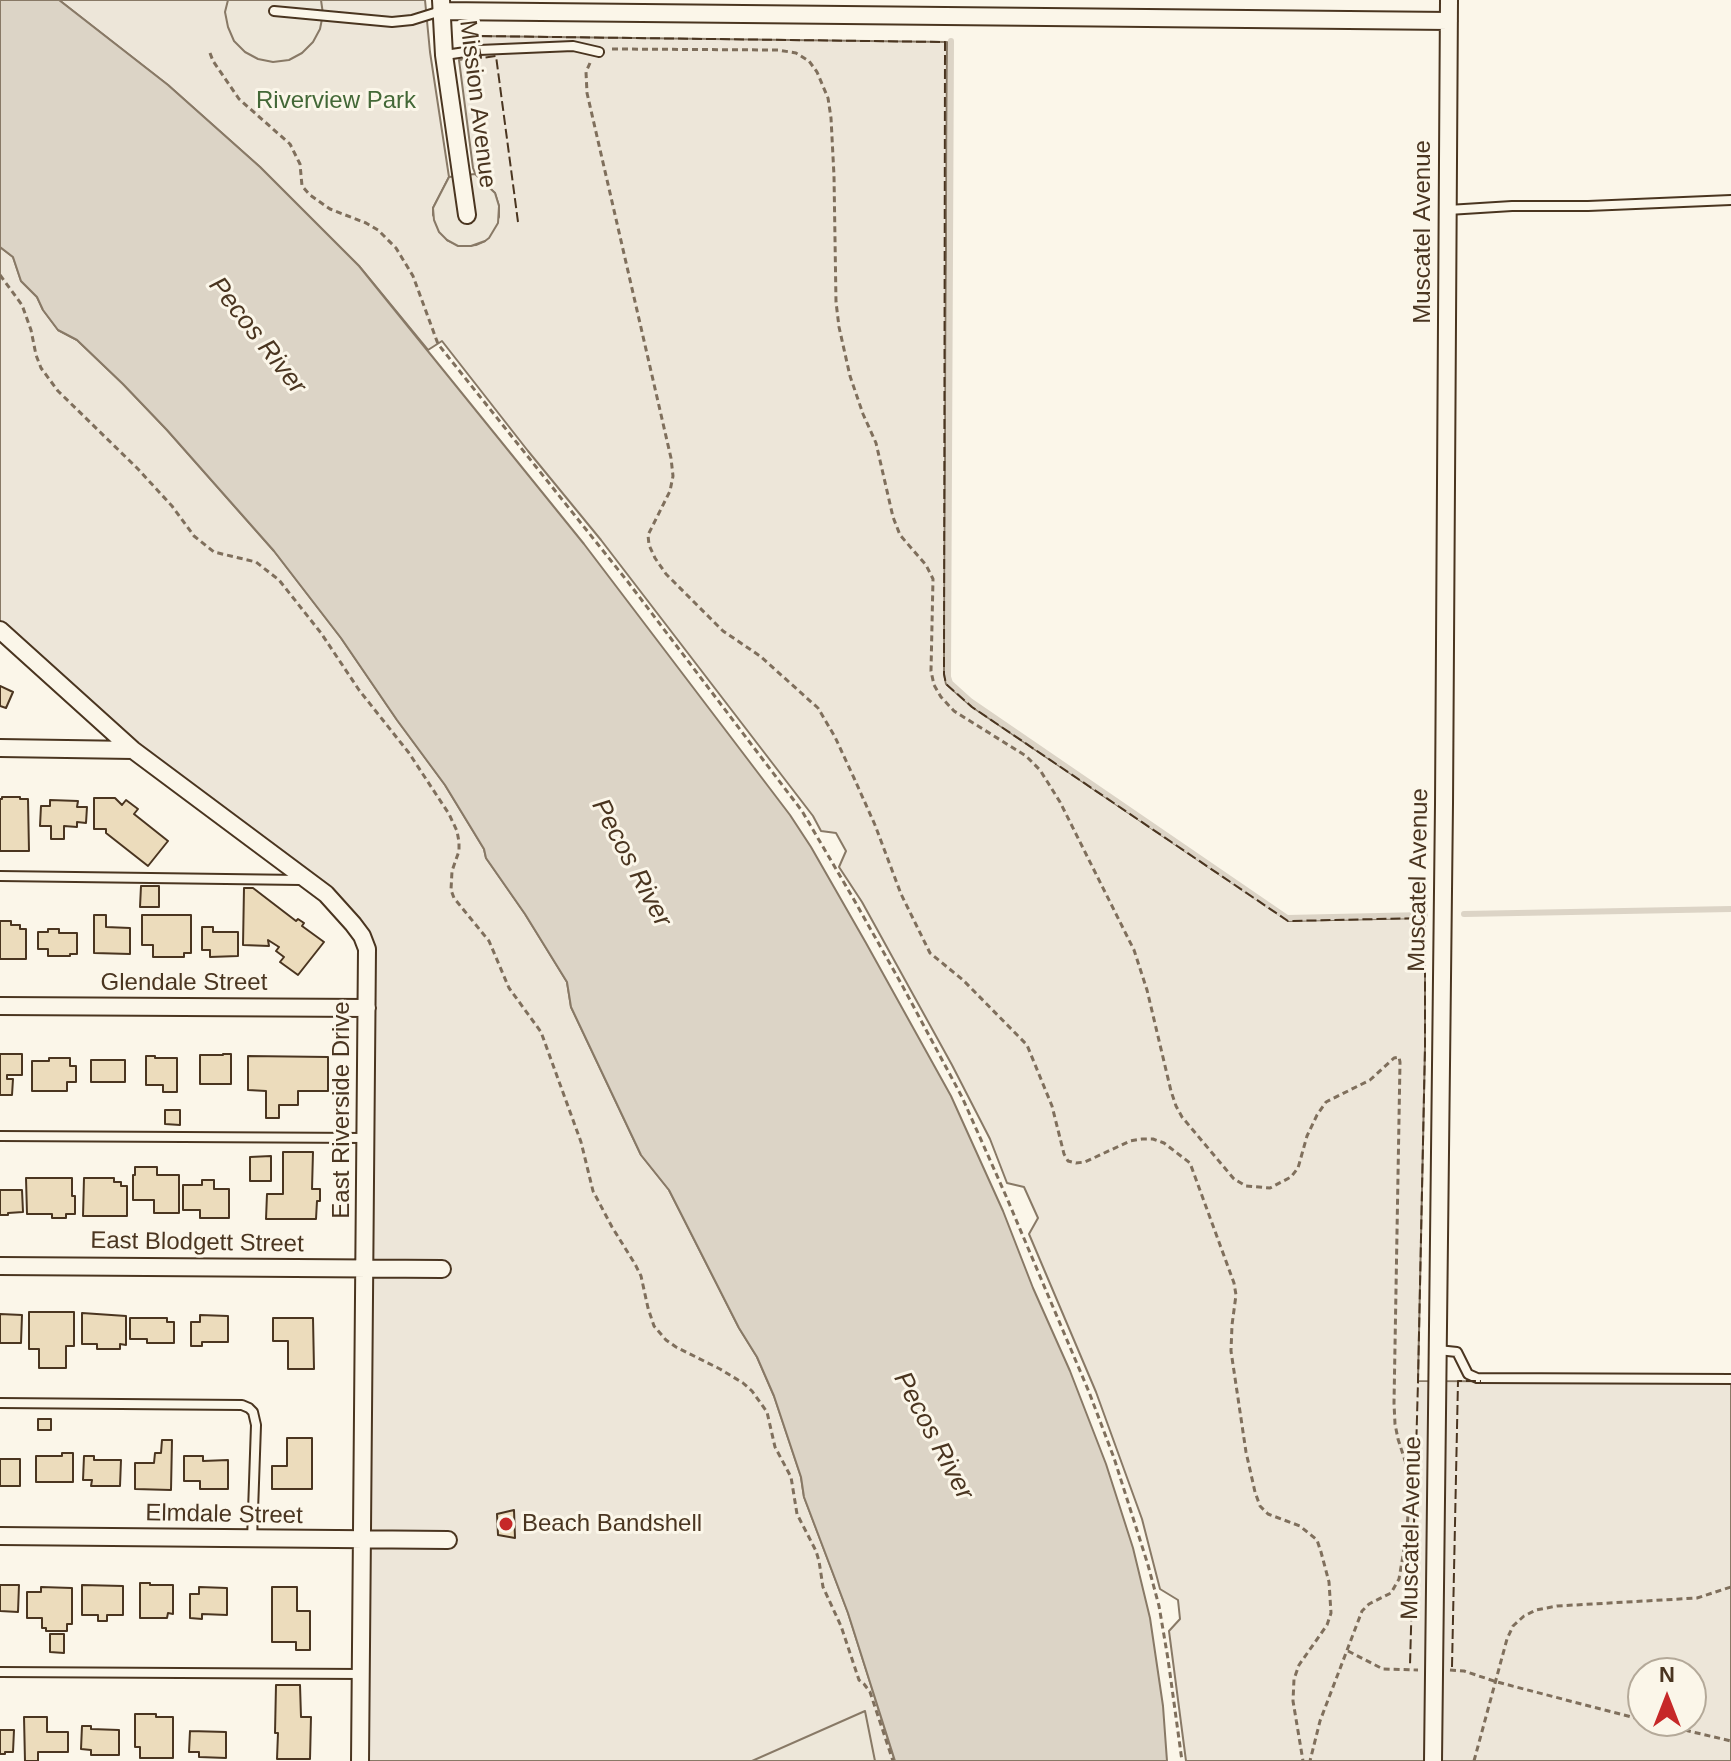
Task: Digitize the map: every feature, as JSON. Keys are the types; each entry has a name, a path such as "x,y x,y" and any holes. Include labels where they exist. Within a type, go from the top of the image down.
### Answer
{"street":[{"name":"Muscatel Avenue","path":"1433,1761 1449,0"},
{"path":"441,6 1449,21"},
{"name":"Mission Avenue","path":"441,6 444,55 467,215"},
{"name":"East Riverside Drive","path":"0,630 133,750 339,906 362,936 367,949 360,1761"},
{"path":"0,748 133,750"},
{"name":"Glendale Street","path":"0,1006 367,1008"},
{"name":"East Blodgett Street","path":"0,1266 442,1269"},
{"name":"Elmdale Street","path":"0,1536 448,1540"}],"lane":[{"path":"274,11 392,22 412,20 441,6"},
{"path":"444,55 479,50 573,46 599,52"},
{"path":"1447,210 1731,200"},
{"path":"0,876 306,880"},
{"path":"0,1136 366,1138"},
{"path":"1437,1350 1457,1352 1468,1374 1477,1378 1731,1379"},
{"path":"0,1403 242,1405 249,1408 256,1425 252,1540"},
{"path":"0,1672 361,1674"}],"path":[{"path":"1303,1761 1293,1701 1294,1679 1299,1665 1327,1625 1331,1613 1329,1582 1317,1540 1300,1526 1268,1514 1260,1506 1255,1492 1231,1351 1236,1295 1234,1283 1190,1163 1164,1143 1153,1139 1130,1141 1085,1162 1068,1161 1052,1106 1027,1045 963,980 930,953 901,894 854,778 818,708 760,656 723,631 666,574 649,545 648,535 663,507 673,476 587,93 586,72 599,52 611,49 778,50 796,53 809,61 817,72 828,98 831,118 839,327 859,405 876,443 893,517 900,535 926,565 933,579 931,671 934,685 954,711 1026,756 1040,770 1060,802 1134,950 1171,1091 1182,1117 1234,1179 1246,1186 1270,1188 1291,1177 1298,1168 1307,1136 1326,1102 1370,1080 1399,1057 1394,1403 1400,1449 1410,1476 1407,1532 1399,1579 1391,1593 1362,1611 1320,1721 1310,1761"},
{"path":"210,53 239,99 290,144 300,164 302,186 310,195 330,209 378,230 396,248 413,276 438,344 620,572 802,811 860,911 962,1097 1089,1392 1132,1512 1159,1606 1182,1761"},
{"path":"0,275 22,305 41,368 58,391 159,491 194,536 214,552 256,562 279,580 409,753 449,814 459,842 451,882 454,898 489,941 509,988 541,1032 581,1142 593,1191 635,1264 654,1326 676,1347 743,1383 767,1412 775,1447 791,1477 797,1514 816,1551 823,1587 841,1626 859,1680 870,1692 893,1761"},
{"path":"1474,1761 1507,1639 1513,1626 1524,1616 1557,1606 1697,1598 1731,1587"},
{"path":"1497,1682 1627,1716"},
{"path":"1707,1735 1731,1741"}],"green space":[{"name":"Riverview Park","path":"59,0 425,0 449,177 433,208 433,215 447,240 465,246 485,241 499,217 495,193 476,176 473,168 459,60 481,57 477,36 947,42 946,684 972,707 1288,921 1425,918 1418,1381 1731,1382 1731,1761 1186,1761 1169,1631 1180,1619 1178,1600 1160,1589 1142,1519 1096,1392 1029,1234 1038,1218 1024,1187 1007,1183 990,1139 952,1065 862,902 839,867 846,851 836,833 821,831 813,816 601,540 442,341 428,350 359,266 260,167 168,85"},
{"path":"0,247 13,257 21,281 37,297 58,330 77,340 123,384 274,551 341,638 445,785 484,849 486,858 567,982 571,1007 641,1155 669,1190 739,1328 757,1357 774,1396 801,1477 804,1497 848,1613 895,1761 360,1761 367,949 353,924 133,750 0,630"}],"shaded area":[{"path":"228,0 321,0 323,14 320,29 302,53 289,60 273,62 258,59 234,41 225,12"},
{"path":"475,174 495,193 499,206 498,223 485,241 458,246 439,232 433,208 449,177"},
{"path":"865,1711 875,1761 752,1761"}],"water":[{"name":"Pecos River","path":"0,0 59,0 168,85 260,167 359,266 584,544 790,815 951,1096 1070,1371 1106,1464 1133,1548 1150,1618 1163,1706 1167,1761 895,1761 848,1613 804,1497 801,1477 774,1396 757,1357 739,1328 669,1190 641,1155 571,1007 567,982 486,858 484,849 445,785 341,638 274,551 123,384 77,340 58,330 37,297 21,281 13,257 0,247"}],"building":[{"path":"0,686 13,692 6,708 0,706"},
{"path":"2,797 28,799 29,851 0,851"},
{"path":"94,798 115,798 122,805 126,800 138,809 134,814 168,841 148,866 106,833 106,829 94,829"},
{"path":"50,800 78,801 77,807 87,807 86,823 77,822 77,827 64,826 64,839 51,839 51,826 40,826 41,806 50,806"},
{"path":"141,886 159,886 159,907 140,907"},
{"path":"244,888 253,888 296,921 298,919 304,923 302,926 324,942 298,975 280,962 284,957 276,951 279,947 268,940 269,946 243,945"},
{"path":"94,915 106,915 106,927 130,928 130,954 94,953"},
{"path":"142,915 191,915 191,953 184,953 184,957 153,957 153,945 142,945"},
{"path":"0,921 11,921 11,925 26,929 26,959 0,959"},
{"path":"202,927 213,927 213,932 238,932 238,956 210,957 210,950 202,950"},
{"path":"48,929 59,929 59,933 77,933 77,954 48,956 48,949 38,949 38,932 48,932"},
{"path":"0,1054 22,1054 22,1075 7,1075 7,1079 13,1079 12,1095 0,1095"},
{"path":"231,1054 231,1084 200,1084 200,1055"},
{"path":"146,1056 177,1058 177,1092 163,1092 163,1085 146,1085"},
{"path":"248,1056 328,1057 328,1091 298,1091 298,1105 279,1105 279,1118 266,1118 266,1091 248,1090"},
{"path":"49,1058 70,1058 70,1066 76,1066 76,1082 67,1082 67,1091 32,1091 32,1061 49,1061"},
{"path":"91,1060 125,1060 125,1082 91,1082"},
{"path":"165,1110 180,1110 180,1125 165,1124"},
{"path":"283,1152 313,1152 312,1189 320,1189 316,1219 266,1219 267,1194 283,1194"},
{"path":"271,1156 271,1181 250,1181 250,1157"},
{"path":"135,1167 157,1167 157,1175 179,1175 179,1213 154,1213 154,1200 133,1200"},
{"path":"26,1178 72,1178 75,1214 52,1218 52,1214 27,1214"},
{"path":"84,1178 114,1178 114,1182 127,1186 127,1216 83,1216"},
{"path":"202,1180 214,1180 214,1189 229,1189 229,1218 200,1218 200,1210 183,1210 183,1185 202,1185"},
{"path":"0,1190 22,1190 23,1212 0,1215"},
{"path":"29,1312 74,1312 74,1346 66,1346 66,1368 39,1368 39,1349 29,1349"},
{"path":"82,1313 126,1316 126,1345 120,1344 120,1349 97,1349 97,1344 82,1344"},
{"path":"0,1314 22,1315 21,1343 0,1343"},
{"path":"200,1315 228,1316 228,1342 202,1342 202,1346 191,1346 191,1322 200,1322"},
{"path":"130,1318 167,1318 167,1322 174,1322 174,1343 147,1343 147,1339 130,1339"},
{"path":"273,1318 313,1318 314,1369 288,1369 288,1341 273,1341"},
{"path":"38,1419 51,1419 51,1430 38,1430"},
{"path":"287,1438 312,1438 312,1489 272,1489 272,1466 287,1466"},
{"path":"162,1440 172,1440 171,1490 135,1489 135,1463 154,1463 155,1453 161,1453"},
{"path":"62,1453 73,1453 73,1482 36,1482 36,1456 62,1456"},
{"path":"84,1456 94,1456 94,1460 121,1460 120,1486 91,1486 92,1480 83,1480"},
{"path":"184,1456 203,1456 203,1461 228,1460 228,1489 200,1489 200,1481 184,1481"},
{"path":"0,1459 20,1459 20,1486 0,1486"},
{"name":"Beach Bandshell","path":"514,1510 515,1538 498,1535 497,1514"},
{"path":"140,1583 173,1585 173,1614 168,1613 167,1618 140,1618"},
{"path":"0,1585 19,1585 18,1612 0,1611"},
{"path":"82,1585 123,1586 123,1615 107,1615 107,1621 98,1621 98,1615 82,1615"},
{"path":"41,1587 72,1588 72,1624 67,1624 67,1631 46,1631 42,1628 42,1618 27,1618 27,1592 41,1592"},
{"path":"199,1587 227,1588 227,1615 202,1614 202,1619 190,1618 190,1594 199,1594"},
{"path":"272,1587 297,1587 297,1611 310,1611 310,1650 296,1650 296,1642 272,1642"},
{"path":"50,1634 64,1634 64,1653 50,1652"},
{"path":"276,1685 300,1685 301,1717 311,1717 310,1759 277,1759"},
{"path":"135,1714 173,1717 173,1758 140,1758 140,1747 135,1747"},
{"path":"24,1717 47,1717 47,1732 68,1732 68,1752 38,1752 38,1761 25,1761"},
{"path":"82,1726 119,1730 119,1755 91,1755 91,1750 81,1749"},
{"path":"0,1730 14,1730 13,1752 0,1754"},
{"path":"190,1731 226,1732 226,1758 199,1757 199,1752 189,1752"}],"waterway":[{"path":"951,41 950,683 970,701 1287,918 1425,915"},
{"path":"1464,914 1731,909"}],"fence":[{"path":"518,222 496,56 481,58 477,36 945,42 946,684 972,707 1288,921 1425,918 1425,1047 1410,1665"},
{"path":"1452,1667 1458,1381 1481,1381"}],"place":[{"name":"Beach Bandshell","path":"506,1524"}]}
